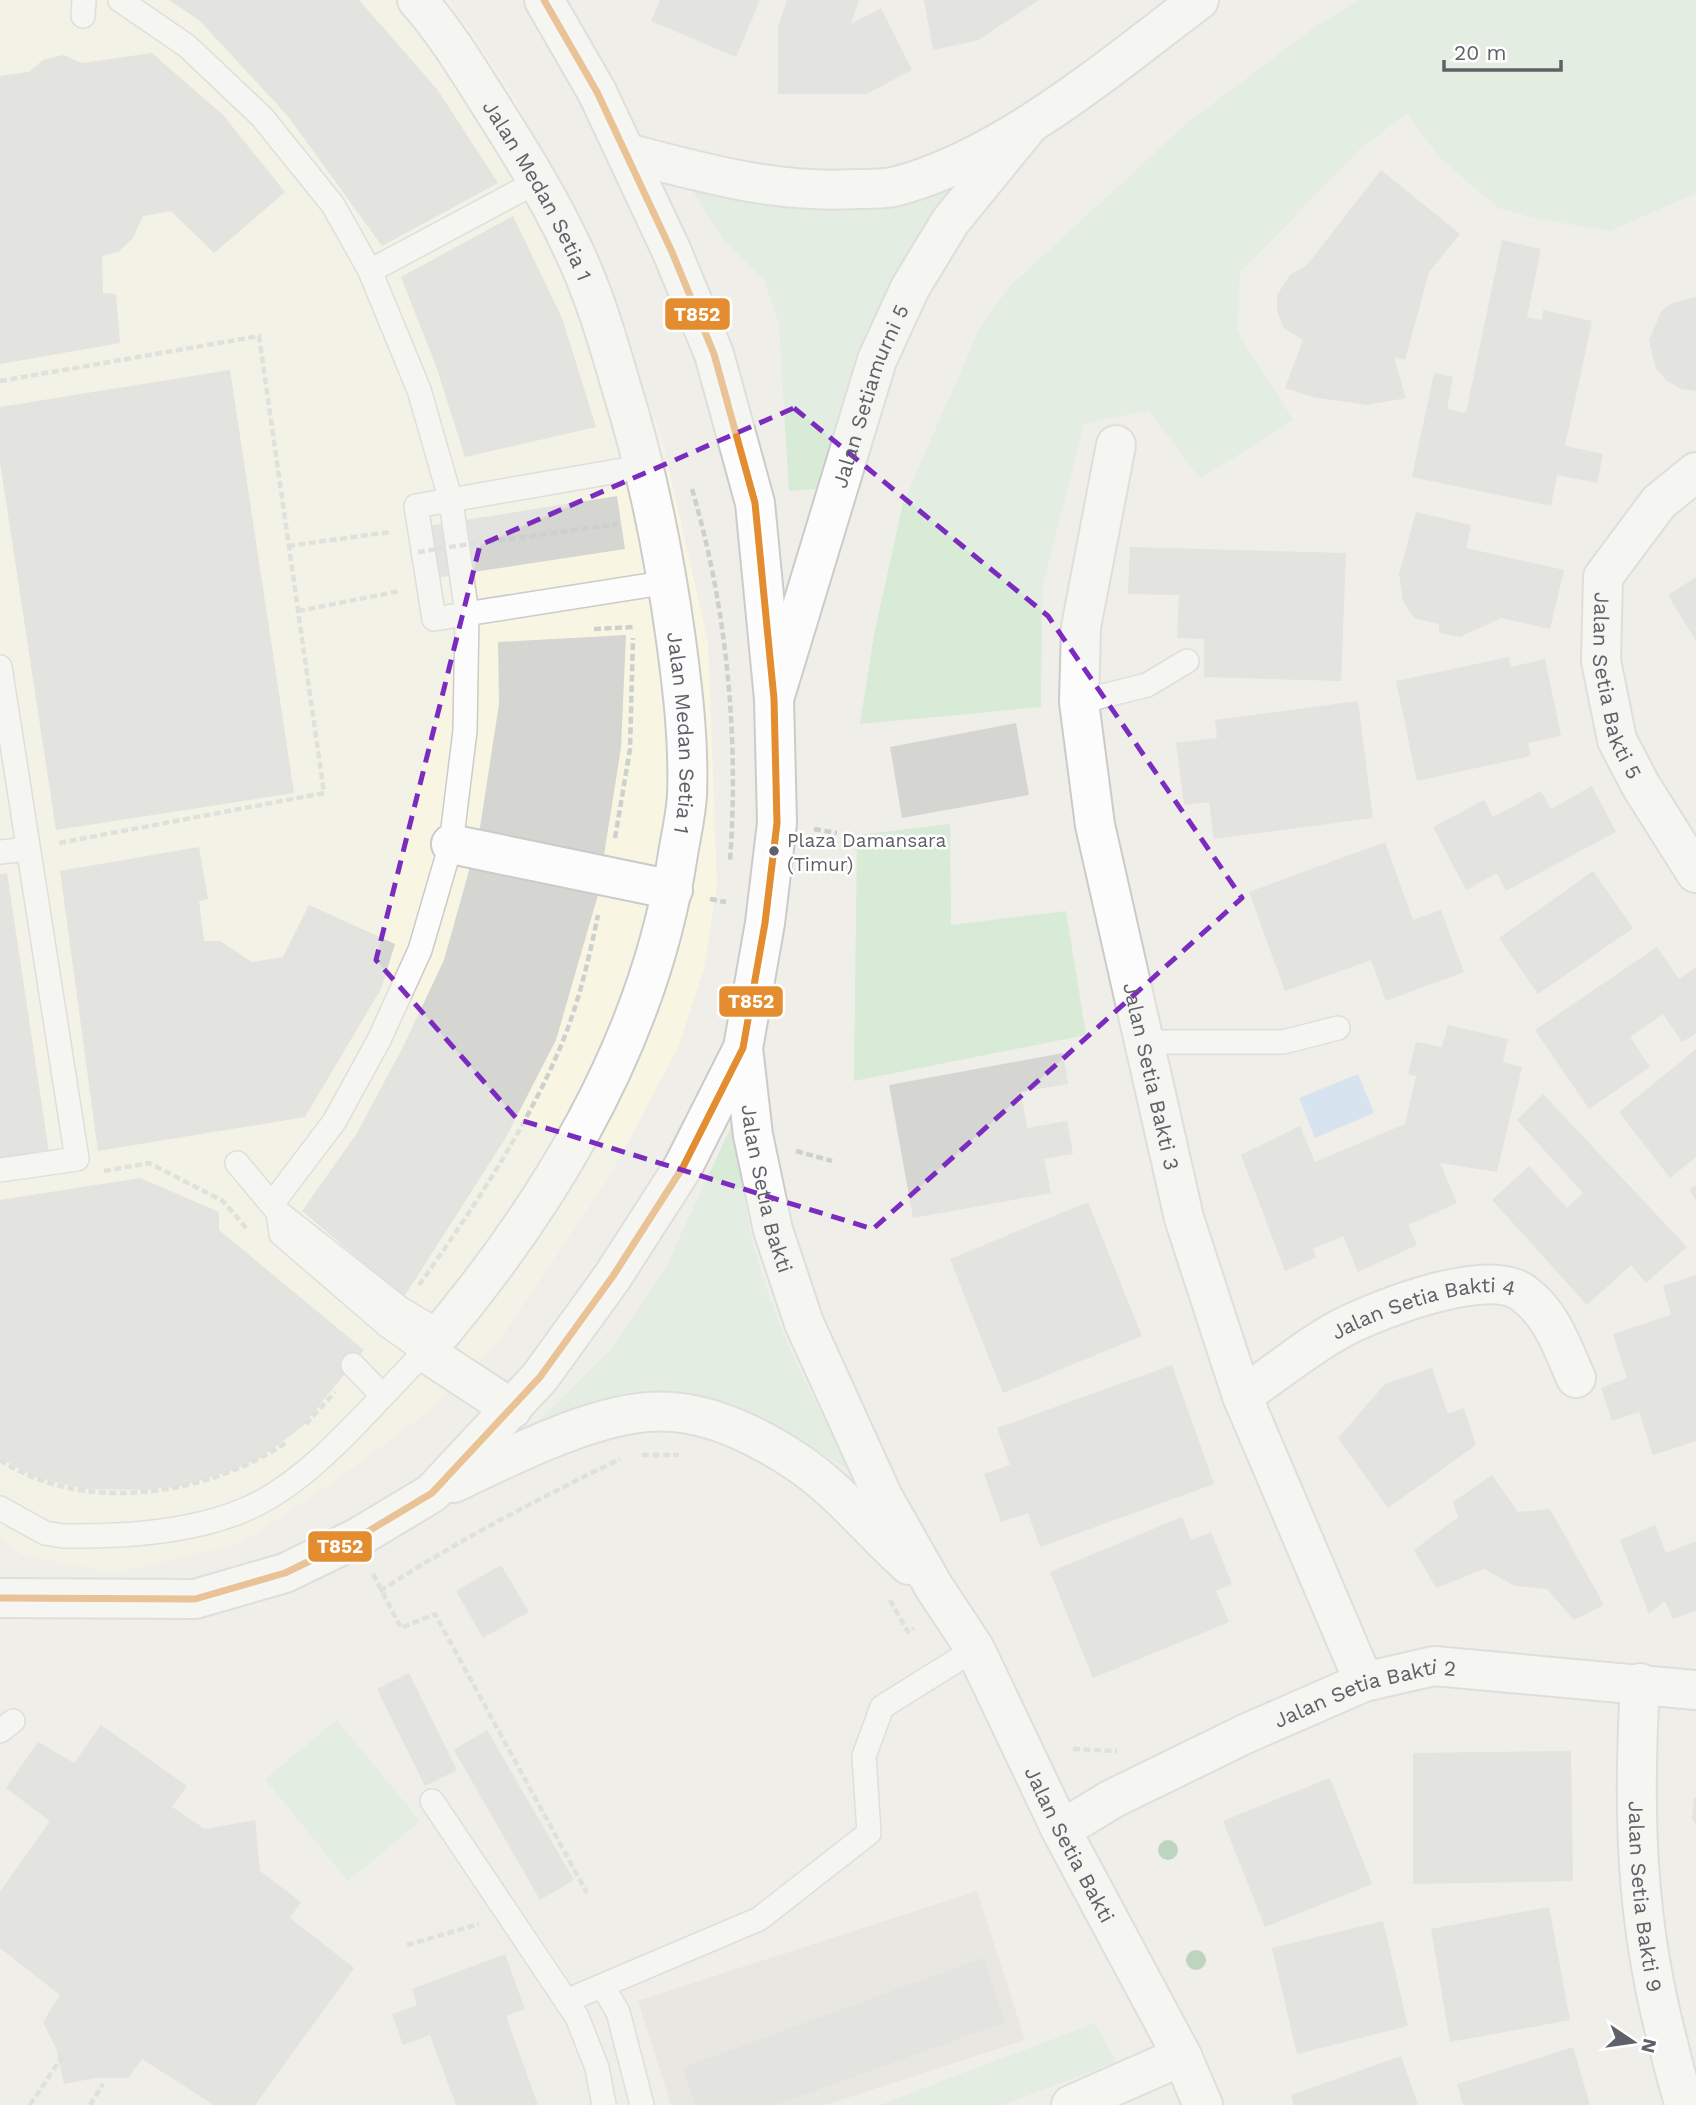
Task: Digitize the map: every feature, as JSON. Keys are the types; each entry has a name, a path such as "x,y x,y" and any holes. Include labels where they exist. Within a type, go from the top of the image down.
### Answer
{"street":[{"name":"Jalan Medan Setia 1","path":"417,0 458,52 538,181 573,248 599,314 646,466 669,582 687,722 687,799 673,890 653,964 622,1050 598,1101 522,1225 435,1341"},
{"path":"544,0 569,40 627,153 714,354 750,478 774,699 777,823 765,923 743,1048"},
{"name":"Jalan Setiamurni 5","path":"627,153 752,185 821,191 892,187 951,167 1029,125 1199,0"},
{"name":"Jalan Setiamurni 5","path":"774,699 877,360 910,288 950,222 1029,125"},
{"name":"Jalan Setia Bakti 3","path":"1116,445 1081,627 1079,702 1095,825 1184,1218 1242,1396 1364,1682"},
{"name":"Jalan Setia Bakti 5","path":"1696,472 1659,502 1603,577 1601,661 1617,740 1641,786 1696,873"},
{"path":"450,844 673,890"},
{"name":"Jalan Setia Bakti","path":"432,1493 540,1377 613,1276 683,1167 743,1048"},
{"name":"Jalan Setia Bakti","path":"743,1048 753,1135 773,1230 804,1323 883,1497 942,1599 975,1649 1061,1830 1182,2056 1203,2105"},
{"name":"Jalan Setia Bakti 4","path":"1242,1396 1343,1328 1429,1293 1481,1283 1522,1291 1551,1321 1576,1378"},
{"path":"435,1341 512,1409"},
{"name":"Jalan Setia Bakti","path":"0,1598 195,1598 285,1573 356,1538 432,1493 529,1447 592,1425 648,1412 706,1417 742,1429 801,1464 842,1498 875,1535 942,1599"},
{"path":"0,1570 40,1600 0,1626"},
{"name":"Jalan Setia Bakti 2","path":"1061,1830 1124,1793 1245,1734 1364,1682 1434,1667 1696,1690"},
{"name":"Jalan Setia Bakti 9","path":"1640,1684 1634,1788 1639,1893 1656,1997 1685,2105"},
{"path":"1071,2105 1182,2056"}],"lane":[{"path":"120,0 187,46 262,117 333,205 370,271 419,390 451,501 467,614 465,731 450,844 420,950 379,1040 334,1122 275,1208"},
{"path":"370,271 538,181"},
{"path":"646,466 416,506 433,619 669,582"},
{"path":"1079,702 1147,685 1187,661"},
{"path":"0,667 77,1159 0,1170"},
{"path":"0,852 28,849"},
{"path":"1142,1042 1283,1042 1338,1028"},
{"path":"0,1508 45,1532 62,1536 181,1527 223,1517 252,1506 285,1485 383,1396 435,1341 388,1326 281,1234 275,1208 237,1163"},
{"path":"348,1374 383,1396"},
{"path":"566,2001 603,1987 626,1973 759,1919 869,1833 863,1756 882,1707 975,1649"},
{"path":"432,1801 577,2017 597,2068 604,2105"},
{"path":"603,1987 618,2012 642,2105"}],"path":[{"path":"0,381 259,336 324,793 28,849"},
{"path":"418,552 656,519 698,510"},
{"path":"288,547 401,531"},
{"path":"298,611 409,590"},
{"path":"415,1291 498,1162 562,1043 586,971 630,749 632,617"},
{"path":"95,1172 149,1163 223,1201 255,1239"},
{"path":"302,1429 348,1374"},
{"path":"0,1460 33,1479 46,1482 85,1490 145,1492 182,1487 236,1470 294,1437"},
{"path":"380,1591 422,1564 536,1500 629,1455 688,1455"},
{"path":"887,1596 908,1632 942,1599"},
{"path":"387,1602 401,1628 435,1614 587,1893"},
{"path":"407,1945 510,1915"},
{"path":"30,2105 64,2054"},
{"path":"90,2105 103,2084"}],"highlighted area":[{"path":"794,408 1048,616 1242,898 873,1229 517,1119 376,960 480,545"}],"shaded area":[{"path":"0,0 449,0 511,92 592,248 662,438 708,643 717,885 704,969 679,1045 613,1171 503,1335 437,1405 343,1475 241,1543 115,1573 22,1555 0,1538"},
{"path":"977,1891 1025,2040 825,2105 671,2105 638,2001"}],"green space":[{"path":"1360,0 1696,0 1696,193 1610,231 1538,219 1498,208 1439,157 1407,113 1360,149 1240,273 1237,331 1293,420 1200,479 1149,410 1084,424 1042,588 1041,707 860,724 874,635 903,503 979,330 1008,288 1186,124 1315,27"},
{"path":"988,158 829,488 789,491 779,324 764,280 723,239 683,175 748,194"},
{"path":"950,824 951,925 1066,911 1086,1035 854,1081 857,835"},
{"path":"735,1118 747,1211 767,1290 792,1354 855,1475 804,1442 746,1412 685,1394 654,1391 624,1394 590,1404 534,1427 610,1350 664,1271"},
{"path":"337,1720 420,1821 348,1881 265,1779"},
{"path":"1095,2023 1116,2062 1003,2105 880,2105"}],"water":[{"path":"1358,1074 1374,1113 1315,1138 1299,1098"}],"building":[{"path":"169,0 359,0 437,89 498,183 382,246 287,115 199,20"},
{"path":"660,0 760,0 736,57 651,21"},
{"path":"787,0 859,0 851,24 881,8 912,70 866,94 778,94 778,27"},
{"path":"924,0 1039,0 978,40 933,50"},
{"path":"152,53 223,115 285,192 214,253 171,211 143,216 133,238 118,252 102,256 103,293 116,294 120,343 0,364 0,76 29,72 43,60 63,55 82,63"},
{"path":"1381,170 1460,234 1429,272 1405,360 1394,357 1406,398 1367,405 1313,397 1285,388 1303,340 1284,328 1277,312 1277,295 1290,275 1307,265"},
{"path":"513,216 562,318 596,427 465,457 436,366 401,277"},
{"path":"1502,240 1541,249 1527,317 1542,320 1543,310 1592,321 1565,446 1603,454 1597,483 1557,475 1551,506 1412,477 1434,373 1453,377 1447,409 1466,413"},
{"path":"1696,297 1696,391 1681,389 1667,381 1656,369 1649,340 1661,312 1672,303"},
{"path":"230,370 294,793 56,830 0,462 0,407"},
{"path":"617,496 625,549 435,578 427,526"},
{"path":"1416,512 1471,525 1466,548 1564,570 1550,629 1501,618 1460,637 1439,633 1439,624 1414,618 1403,601 1399,574"},
{"path":"1130,547 1346,553 1341,681 1204,677 1204,639 1177,638 1179,595 1128,594"},
{"path":"1696,577 1696,641 1668,595"},
{"path":"626,635 621,748 604,855 479,834 499,704 498,642"},
{"path":"1509,657 1511,667 1545,659 1561,736 1528,743 1531,756 1417,781 1396,681"},
{"path":"1358,701 1373,818 1214,839 1209,802 1184,805 1176,743 1217,738 1215,720"},
{"path":"1016,723 1029,795 902,818 890,747"},
{"path":"1592,786 1616,832 1506,891 1497,873 1466,890 1433,827 1484,800 1493,817 1541,791 1551,809"},
{"path":"1385,842 1413,920 1441,910 1464,972 1386,1001 1371,960 1285,991 1249,892"},
{"path":"199,847 208,899 199,901 204,941 220,941 252,962 283,957 309,905 395,944 381,989 305,1117 98,1151 60,871"},
{"path":"470,867 598,895 556,1040 505,1139 404,1297 302,1211 357,1133 403,1047 444,960"},
{"path":"1593,871 1633,928 1538,994 1499,938"},
{"path":"7,873 49,1153 0,1161 0,874"},
{"path":"1657,947 1679,979 1696,967 1696,1033 1682,1042 1663,1014 1630,1037 1650,1067 1589,1109 1535,1030"},
{"path":"1448,1025 1508,1039 1503,1062 1522,1067 1497,1172 1440,1163 1457,1203 1408,1225 1417,1245 1358,1272 1343,1236 1313,1249 1316,1257 1285,1271 1241,1155 1300,1126 1315,1162 1405,1124 1416,1076 1408,1074 1416,1042 1442,1047"},
{"path":"1696,1049 1696,1157 1670,1178 1619,1112"},
{"path":"1063,1053 1068,1084 1021,1092 1027,1128 1067,1121 1073,1154 1044,1159 1051,1193 913,1218 889,1085"},
{"path":"1543,1094 1687,1247 1646,1283 1631,1265 1587,1305 1492,1200 1529,1166 1567,1208 1583,1193 1517,1120"},
{"path":"140,1178 219,1212 219,1230 364,1350 302,1427 260,1458 233,1470 182,1486 145,1490 85,1489 34,1477 0,1458 0,1200"},
{"path":"1696,1185 1696,1200 1689,1190"},
{"path":"1088,1202 1142,1336 1003,1393 950,1259"},
{"path":"1696,1275 1696,1441 1653,1455 1639,1412 1612,1421 1601,1388 1627,1378 1613,1334 1671,1315 1663,1286"},
{"path":"1172,1365 1214,1484 1040,1547 1028,1513 1001,1522 984,1474 1010,1465 997,1428"},
{"path":"1432,1368 1448,1414 1464,1408 1476,1445 1388,1508 1338,1438 1385,1384"},
{"path":"1492,1475 1518,1512 1550,1509 1604,1605 1574,1620 1547,1589 1515,1586 1484,1569 1436,1588 1414,1550 1458,1517 1453,1502"},
{"path":"1182,1517 1191,1540 1211,1532 1232,1584 1216,1591 1229,1622 1093,1678 1050,1572"},
{"path":"1655,1525 1666,1553 1696,1541 1696,1610 1673,1619 1665,1601 1649,1614 1620,1540"},
{"path":"501,1565 529,1612 483,1638 456,1591"},
{"path":"409,1673 457,1770 425,1786 377,1689"},
{"path":"101,1725 187,1786 172,1807 205,1829 255,1820 260,1871 301,1902 290,1918 354,1968 255,2105 214,2105 142,2059 128,2078 95,2078 64,2084 56,2048 43,2022 60,1995 0,1948 0,1892 50,1821 6,1788 38,1742 74,1763"},
{"path":"487,1730 574,1880 540,1900 454,1750"},
{"path":"1571,1751 1573,1881 1413,1884 1413,1753"},
{"path":"1330,1778 1372,1884 1265,1927 1223,1821"},
{"path":"1696,1798 1696,1824 1692,1819"},
{"path":"1549,1907 1570,2020 1450,2042 1431,1929"},
{"path":"1383,1921 1408,2026 1297,2054 1272,1948"},
{"path":"505,1954 525,2009 506,2016 538,2105 456,2105 430,2035 403,2045 392,2014 417,2005 412,1989"},
{"path":"983,1958 1005,2022 775,2105 696,2105 682,2068"},
{"path":"1573,2047 1590,2105 1463,2105 1457,2084"},
{"path":"1401,2056 1418,2105 1294,2105 1291,2095"}],"transit line":[{"name":"T852","path":"0,1598 195,1599 285,1573 357,1538 432,1493 540,1377 613,1276 683,1167 743,1048 765,923 777,823 774,699 755,503 714,354 672,252 597,92 544,0"}],"place":[{"name":"Plaza Damansara (Timur)","path":"774,851"}]}
